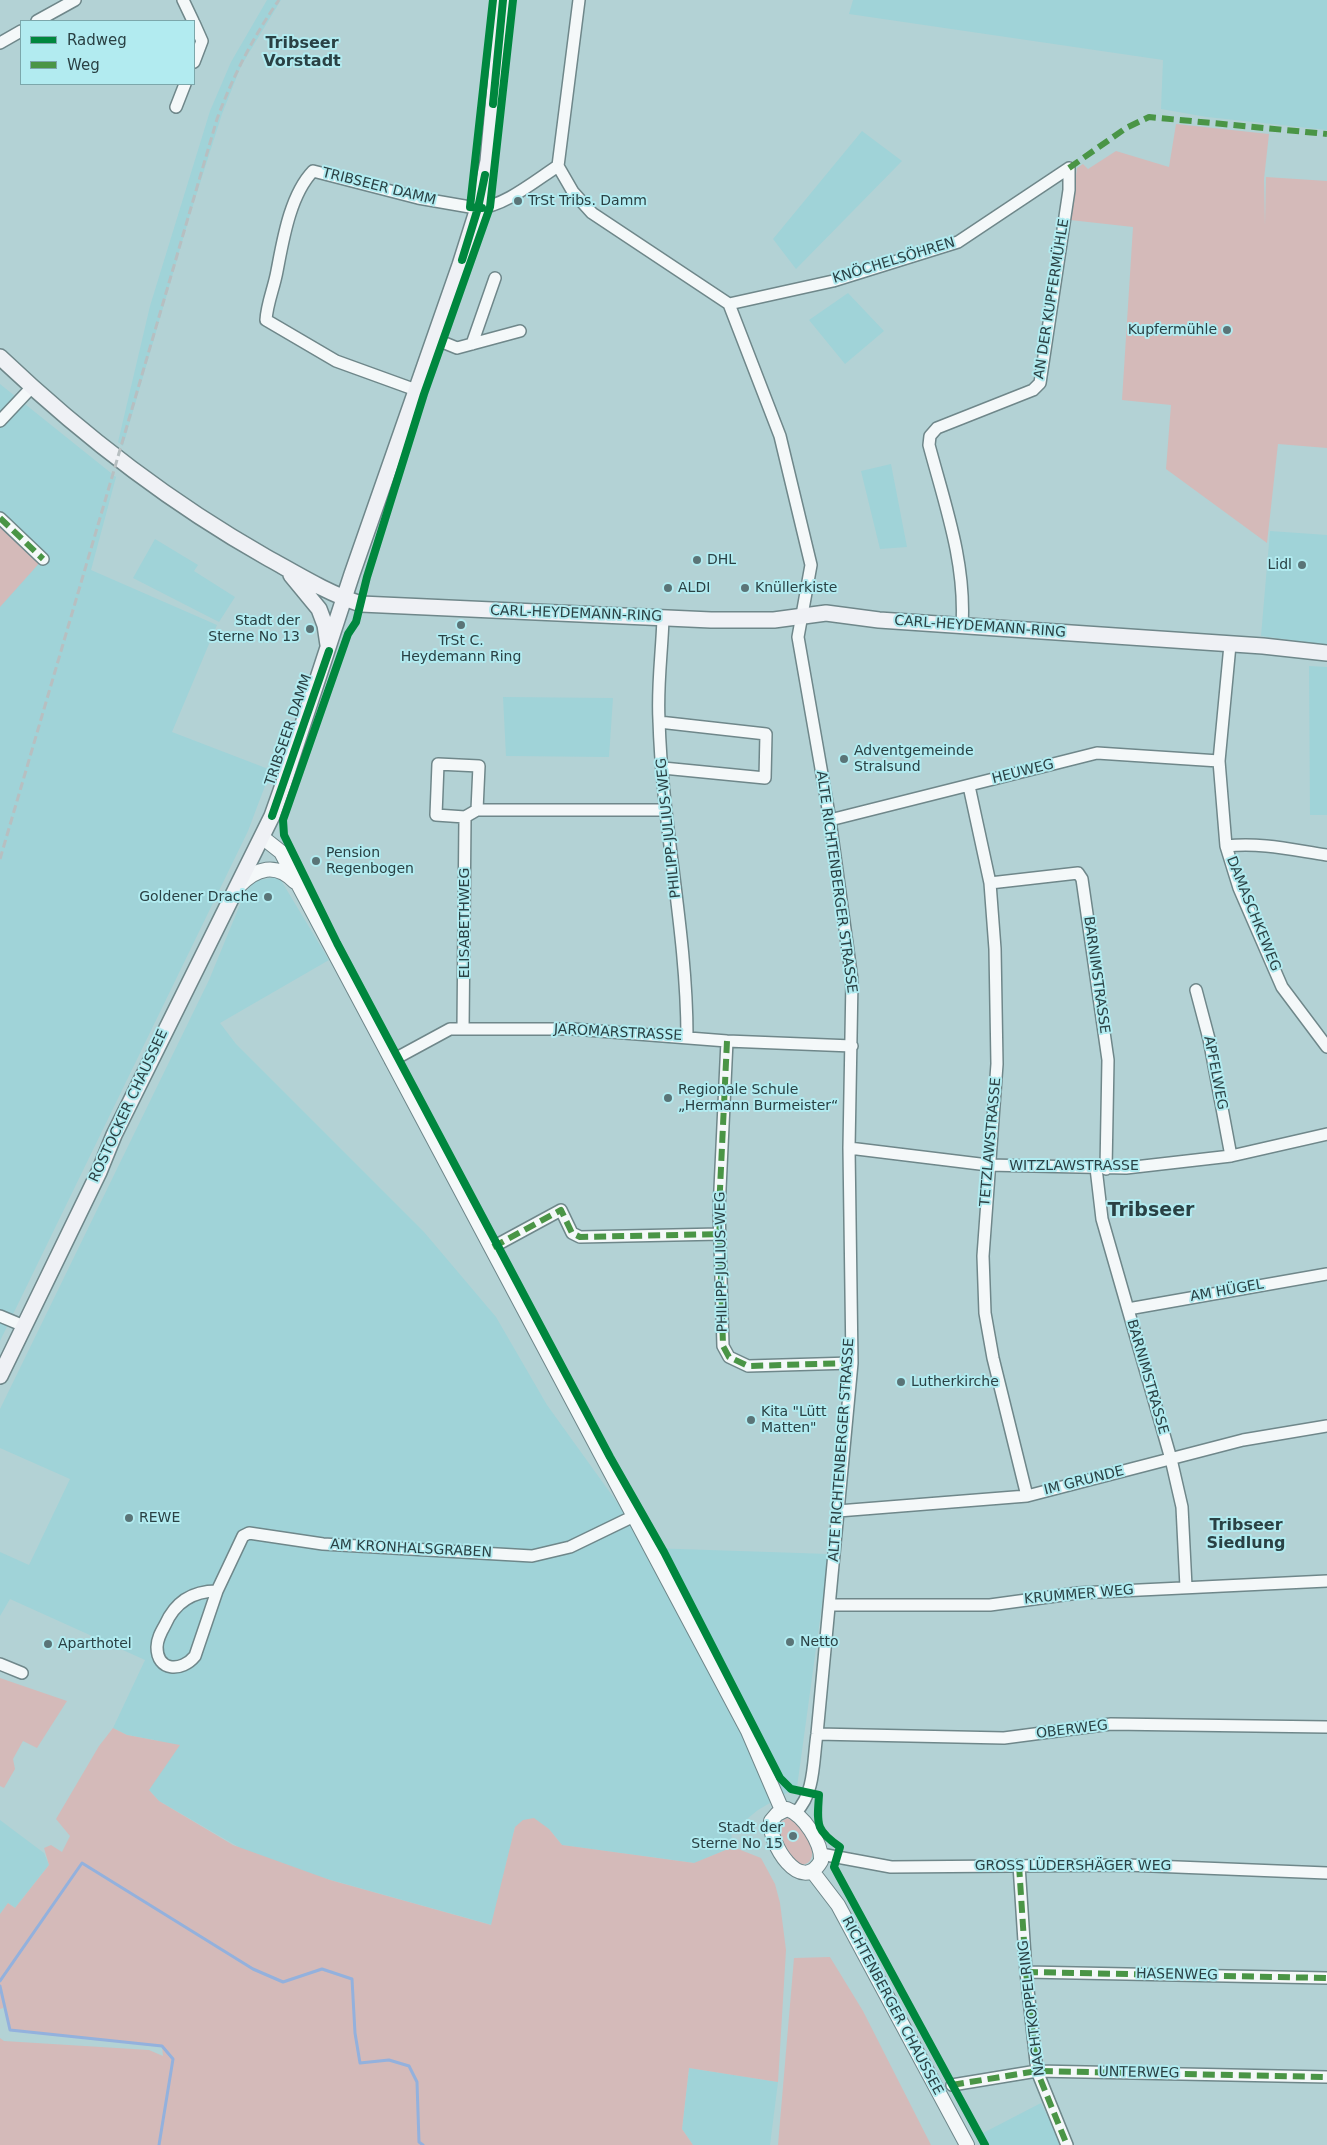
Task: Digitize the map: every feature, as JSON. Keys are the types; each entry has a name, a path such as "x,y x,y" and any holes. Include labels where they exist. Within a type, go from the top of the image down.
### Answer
{"main road":[{"name":"TRIBSEER DAMM","path":"262,837 283,785 329,651 344,598 479,207 488,161 503,0"},
{"name":"CARL-HEYDEMANN-RING","path":"0,357 95,442 162,493 288,569 344,598 361,604 663,618 765,620 826,613 879,620 1263,646 1327,653"},
{"path":"288,569 294,580 311,597 318,609 325,625 329,651"},
{"name":"ROSTOCKER CHAUSSEE","path":"0,1376 99,1172 114,1135 262,837"}],"street":[{"path":"40,20 75,0"},
{"path":"183,0 192,20"},
{"path":"579,0 558,166 573,192 592,213 729,304"},
{"path":"195,26 202,41 195,59"},
{"path":"0,42 20,31"},
{"path":"176,108 185,85"},
{"path":"479,207 558,166"},
{"name":"KNÖCHELSÖHREN","path":"729,304 833,280 958,242 1069,168"},
{"name":"AN DER KUPFERMÜHLE","path":"962,626 963,597 956,544 929,445 930,436 937,428 1033,390 1040,383 1069,190 1069,168"},
{"name":"TRIBSEER DAMM","path":"416,390 336,361 266,320 267,306 277,272 281,242 304,180 313,171 418,198 479,207"},
{"path":"472,344 495,278"},
{"name":"ALTE RICHTENBERGER STRASSE","path":"729,304 780,436 811,565 806,599 800,617 798,637 830,820 852,980 849,1148 852,1363 830,1605 809,1794 804,1805 789,1811"},
{"path":"434,339 458,348 520,330"},
{"path":"0,421 32,387"},
{"path":"0,518 42,560"},
{"name":"PHILIPP-JULIUS-WEG","path":"663,618 658,685 659,722 666,810 687,985 687,1037"},
{"name":"DAMASCHKEWEG","path":"1230,645 1219,761 1226,846 1239,888 1282,987 1327,1047"},
{"path":"659,722 766,734 766,778 663,768"},
{"name":"HEUWEG","path":"830,820 1097,753 1219,761"},
{"path":"478,810 479,766 438,764 436,815 465,817 478,810 666,810"},
{"name":"TETZLAWSTRASSE","path":"969,786 990,883 995,949 997,1064 992,1151 988,1165 982,1256 985,1313 993,1358 1027,1496"},
{"name":"ELISABETHWEG","path":"464,1029 465,817"},
{"path":"262,837 281,852 789,1811 814,1839 821,1854 821,1861 812,1872 797,1871 789,1866 773,1838 771,1821 789,1811"},
{"path":"1226,846 1246,844 1270,846 1327,855"},
{"path":"232,895 250,876 267,869 283,872 298,886"},
{"name":"BARNIMSTRASSE","path":"990,883 1078,873 1082,879 1108,1060 1101,1168 1102,1219 1171,1459 1182,1507 1186,1587"},
{"name":"APFELWEG","path":"1196,990 1209,1039 1231,1156"},
{"name":"JAROMARSTRASSE","path":"391,1061 450,1029 573,1030 727,1041 852,1046"},
{"name":"PHILIPP-JULIUS-WEG","path":"727,1041 720,1234 723,1346 728,1357 748,1366 852,1363"},
{"name":"WITZLAWSTRASSE","path":"849,1148 988,1165 1101,1168 1231,1156 1327,1134"},
{"path":"491,1248 561,1210 572,1233 580,1237 720,1234"},
{"name":"AM HÜGEL","path":"1128,1309 1327,1274"},
{"path":"0,1316 24,1326"},
{"name":"IM GRUNDE","path":"838,1512 1027,1496 1242,1440 1327,1426"},
{"name":"AM KRONHALSGRABEN","path":"216,1591 192,1595 179,1602 159,1636 157,1648 159,1657 164,1664 179,1668 188,1664 195,1656 216,1591 243,1536 249,1533 323,1544 532,1556 570,1547 634,1516"},
{"name":"KRUMMER WEG","path":"830,1605 990,1605 1078,1593 1327,1581"},
{"path":"0,1664 22,1673"},
{"name":"OBERWEG","path":"817,1734 1004,1738 1111,1724 1327,1727"},
{"name":"GROSS LÜDERSHÄGER WEG","path":"821,1854 891,1868 1136,1865 1327,1873"},
{"name":"NACHTKOPPELRING","path":"1019,1865 1026,1972 1037,2071 1067,2145"},
{"name":"RICHTENBERGER CHAUSSEE","path":"812,1872 838,1905 967,2145"},
{"name":"HASENWEG","path":"1026,1972 1327,1978"},
{"name":"UNTERWEG","path":"952,2085 1037,2071 1327,2077"}],"shaded area":[{"path":"267,0 281,0 241,66 222,114 189,218 123,446 118,442 150,306 210,111 231,62"},
{"path":"853,0 1327,0 1327,130 1207,117 1161,109 1163,60 849,14"},
{"name":"Kupfermühle","path":"1176,124 1269,134 1264,179 1265,225 1266,177 1327,181 1327,448 1278,444 1267,543 1166,469 1171,405 1122,400 1133,227 1070,220 1077,168 1083,164 1088,169 1116,151 1169,167"},
{"path":"862,131 902,161 796,269 773,239"},
{"path":"848,293 884,331 845,364 809,320"},
{"path":"0,384 116,477 91,570 217,625 172,732 271,770 248,831 0,1341"},
{"path":"891,464 907,547 880,549 861,471"},
{"path":"0,518 43,559 0,607"},
{"path":"1270,531 1327,535 1327,645 1261,636"},
{"path":"155,539 198,565 194,571 235,597 219,622 133,578"},
{"path":"1309,666 1327,667 1327,815 1310,815"},
{"path":"503,697 613,698 609,757 506,756"},
{"path":"279,877 329,960 220,1023 236,1044 424,1232 496,1317 547,1405 650,1548 829,1554 797,1787 758,1810 731,1832 733,1847 695,1863 562,1845 549,1829 515,1827 492,1925 263,1861 159,1801 149,1790 160,1741 127,1735 113,1728 145,1660 10,1599 0,1616 0,1552 29,1565 70,1479 0,1448 0,1409 209,980 246,890 258,880"},
{"path":"0,1678 67,1701 37,1748 23,1741 13,1759 15,1769 4,1788 0,1786"},
{"path":"113,1728 127,1735 180,1745 149,1790 159,1801 233,1845 330,1880 491,1925 515,1827 523,1820 534,1818 549,1829 562,1845 694,1863 733,1847 761,1858 775,1884 780,1903 786,1950 778,2082 689,2068 682,2129 693,2145 0,2145 0,2038 4,2041 149,2050 163,2056 162,2046 10,2030 3,2001 3,2008 0,2009 0,1914 8,1903 15,1908 49,1865 44,1848 51,1845 62,1852 70,1836 56,1819 99,1746"},
{"path":"787,1818 792,1820 804,1833 812,1849 812,1856 809,1862 802,1865 793,1859 785,1848 778,1829 778,1824"},
{"path":"0,1820 44,1853 49,1865 15,1908 8,1903 0,1914"},
{"path":"830,1957 863,2011 931,2145 778,2145 794,1958"},
{"path":"689,2068 778,2082 770,2145 693,2145 682,2129"},
{"path":"1041,2103 1062,2145 987,2145 981,2134"}],"waterway":[{"path":"0,1981 82,1863 253,1969 283,1982 322,1969 352,1979 355,2033 360,2063 389,2060 409,2066 417,2082 419,2142 423,2145"},
{"path":"0,1986 10,2030 162,2046 173,2059 159,2145"}],"railway":[{"path":"0,859 217,119 244,57 279,0"}],"marked path":[{"path":"1069,168 1126,128 1149,117 1327,134"},
{"path":"0,518 43,559"},
{"path":"727,1041 719,1210 723,1346 729,1357 748,1366 852,1363"},
{"path":"493,1247 561,1210 572,1233 580,1237 720,1234"},
{"path":"1019,1865 1026,1972 1037,2071 1067,2145"},
{"path":"1026,1972 1327,1978"},
{"path":"952,2085 1037,2071 1327,2077"}],"cycle path":[{"path":"482,208 470,207 493,0"},
{"path":"493,104 503,0"},
{"path":"513,0 490,207 424,394 367,577 356,622 348,634 283,820 284,835 337,943 610,1457 664,1552 780,1778 791,1789 819,1795 819,1826 826,1836 840,1847 834,1867 985,2145"},
{"path":"462,260 478,208 485,175"},
{"path":"272,816 329,651"}],"place":[{"name":"TrSt Tribs. Damm","path":"518,201"},
{"name":"Kupfermühle","path":"1227,330"},
{"name":"DHL","path":"697,560"},
{"name":"Lidl","path":"1302,565"},
{"name":"ALDI","path":"668,588"},
{"name":"Knüllerkiste","path":"745,588"},
{"name":"TrSt C. Heydemann Ring","path":"461,625"},
{"name":"Stadt der Sterne No 13","path":"310,629"},
{"name":"Adventgemeinde Stralsund","path":"844,759"},
{"name":"Pension Regenbogen","path":"316,861"},
{"name":"Goldener Drache","path":"268,897"},
{"name":"Regionale Schule „Hermann Burmeister“","path":"668,1098"},
{"name":"Lutherkirche","path":"901,1382"},
{"name":"Kita \"Lütt Matten\"","path":"751,1420"},
{"name":"REWE","path":"129,1518"},
{"name":"Netto","path":"790,1642"},
{"name":"Aparthotel","path":"48,1644"},
{"name":"Stadt der Sterne No 15","path":"793,1836"}],"district":[{"name":"Tribseer Vorstadt","path":"302,53"},
{"name":"Tribseer","path":"1151,1211"},
{"name":"Tribseer Siedlung","path":"1246,1535"}]}
